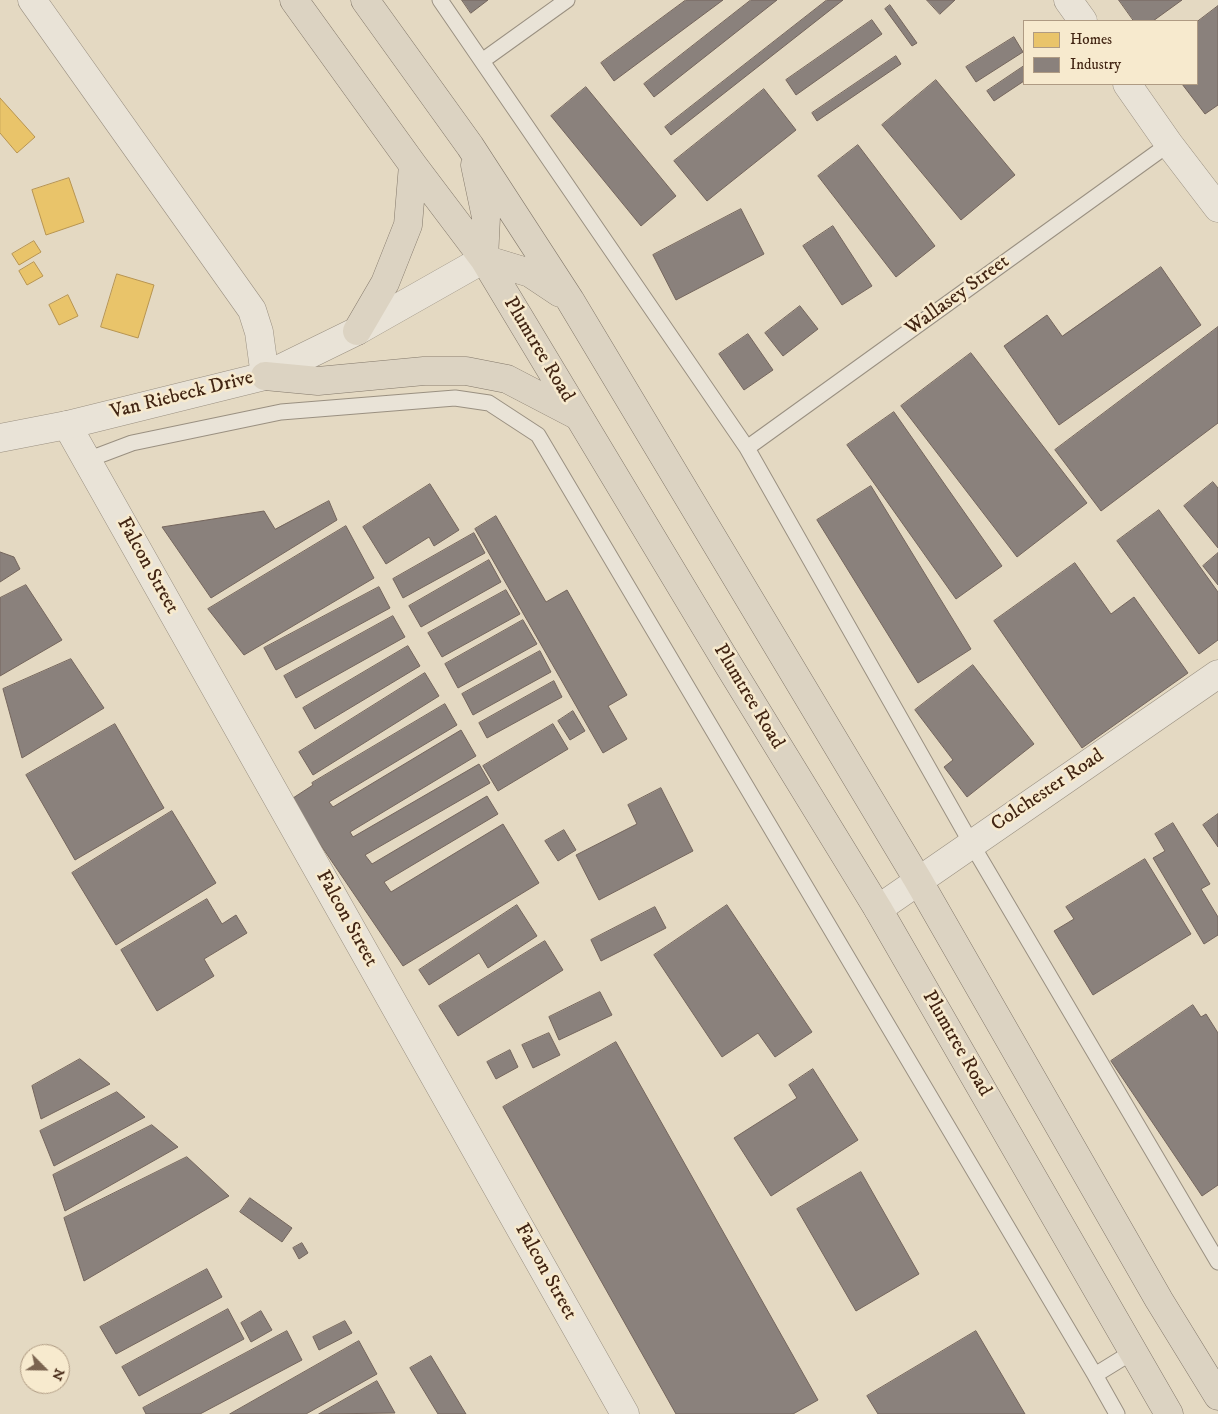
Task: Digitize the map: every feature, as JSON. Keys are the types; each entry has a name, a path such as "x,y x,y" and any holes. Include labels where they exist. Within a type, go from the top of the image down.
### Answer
{"highway":[{"name":"Plumtree Road","path":"294,0 413,165 484,259 878,909 1134,1350 1169,1414"},
{"path":"366,0 470,146 570,300 918,880 1160,1300 1218,1396"},
{"path":"470,146 486,217 484,259 530,273 570,300"},
{"path":"357,331 385,283 408,225 413,165"},
{"path":"266,376 318,381 424,371 466,371 507,379 578,416"}],"street":[{"path":"32,0 252,310 259,332 266,376"},
{"path":"1068,0 1082,20"},
{"path":"1128,85 1169,144 1218,208"},
{"name":"Van Riebeck Drive","path":"0,438 67,425 266,376 357,331 484,259"},
{"name":"Falcon Street","path":"67,425 625,1414"},
{"name":"Colchester Road","path":"878,909 1218,674"}],"lane":[{"path":"440,0 748,448 971,843 1214,1246 1218,1262"},
{"path":"482,62 567,0"},
{"name":"Wallasey Street","path":"748,448 1169,144"},
{"path":"87,460 132,443 281,412 454,398 490,403 538,435 1117,1414"},
{"path":"1095,1375 1134,1350"}],"building: Homes":[{"path":"0,98 35,137 17,153 0,133"},
{"path":"69,178 84,222 46,235 32,190"},
{"path":"34,241 41,252 19,265 12,254"},
{"path":"34,262 43,276 27,285 19,271"},
{"path":"117,274 154,285 138,338 101,327"},
{"path":"68,295 78,316 59,325 49,305"}],"building: Industry":[{"path":"462,0 488,0 471,13"},
{"path":"686,0 723,0 614,81 601,63"},
{"path":"751,0 777,0 654,97 644,84"},
{"path":"827,0 843,0 671,135 665,127"},
{"path":"927,0 955,0 940,14"},
{"path":"1119,0 1182,0 1154,20 1133,20"},
{"path":"890,5 917,43 912,46 885,9"},
{"path":"1218,6 1218,105 1205,114 1183,85 1198,85 1198,21"},
{"path":"872,20 882,34 796,95 786,80"},
{"path":"1014,37 1023,52 976,82 966,67"},
{"path":"896,56 901,64 817,121 812,113"},
{"path":"1023,67 1023,82 994,101 987,91"},
{"path":"936,80 1015,175 961,220 882,125"},
{"path":"586,87 676,196 641,226 551,116"},
{"path":"764,89 796,130 707,201 674,161"},
{"path":"858,145 935,246 896,277 818,176"},
{"path":"741,209 764,254 676,300 653,255"},
{"path":"833,226 872,286 842,305 803,246"},
{"path":"1161,267 1201,325 1059,425 1004,346 1047,315 1062,336"},
{"path":"800,306 818,329 783,356 765,333"},
{"path":"1218,327 1218,423 1101,511 1055,450"},
{"path":"748,334 773,370 744,390 719,354"},
{"path":"971,353 1087,503 1017,557 901,406"},
{"path":"894,412 1002,566 956,599 847,445"},
{"path":"1213,482 1218,488 1218,548 1184,506"},
{"path":"430,484 459,530 434,546 429,537 386,564 363,527"},
{"path":"871,486 971,649 918,683 817,520"},
{"path":"329,501 337,520 211,598 162,527 264,511 275,529"},
{"path":"1159,510 1218,592 1218,640 1199,654 1117,541"},
{"path":"496,516 546,602 567,590 627,695 608,706 627,739 603,753 475,529"},
{"path":"346,526 374,578 244,655 208,609"},
{"path":"474,533 485,553 403,598 393,579"},
{"path":"0,552 14,557 20,569 0,582"},
{"path":"1218,553 1218,585 1203,566"},
{"path":"489,560 501,582 421,627 409,606"},
{"path":"1075,563 1111,614 1134,597 1188,673 1082,748 994,621"},
{"path":"26,585 62,640 0,676 0,598"},
{"path":"379,587 390,608 276,670 264,648"},
{"path":"506,590 520,614 442,657 428,633"},
{"path":"393,616 405,637 296,698 284,676"},
{"path":"523,620 537,644 458,688 445,664"},
{"path":"408,646 420,666 315,729 303,708"},
{"path":"540,651 551,672 473,715 462,694"},
{"path":"71,659 104,708 22,758 3,689"},
{"path":"973,665 1034,744 967,797 944,767 953,760 915,710"},
{"path":"425,673 439,696 313,775 299,752"},
{"path":"554,681 562,697 487,738 479,723"},
{"path":"445,704 457,725 329,802 333,807 461,730 476,756 350,832 353,837 479,764 490,783 365,855 372,864 487,796 498,814 384,882 391,892 503,824 539,883 403,966 290,800 313,785 312,783"},
{"path":"573,711 585,731 570,740 558,721"},
{"path":"115,724 164,808 75,860 26,775"},
{"path":"553,724 568,749 498,791 483,766"},
{"path":"661,788 693,851 599,900 576,855 637,824 628,805"},
{"path":"172,811 216,883 116,945 72,873"},
{"path":"1218,814 1218,847 1203,825"},
{"path":"1173,823 1210,884 1201,889 1218,917 1218,935 1204,944 1153,858 1165,851 1155,834"},
{"path":"564,830 576,850 558,861 545,841"},
{"path":"1145,859 1191,934 1093,995 1054,931 1074,919 1066,907"},
{"path":"207,899 222,924 236,915 247,933 204,959 214,976 157,1011 121,950"},
{"path":"517,905 537,936 488,968 479,953 429,985 419,970"},
{"path":"727,905 812,1032 775,1057 758,1033 722,1057 654,955"},
{"path":"655,907 666,928 601,961 591,940"},
{"path":"545,941 563,970 458,1036 439,1006"},
{"path":"600,992 612,1015 559,1040 549,1017"},
{"path":"1193,1005 1201,1017 1206,1014 1218,1033 1218,1185 1202,1196 1111,1061"},
{"path":"549,1033 560,1055 533,1068 522,1045"},
{"path":"616,1042 818,1400 793,1414 676,1414 503,1107"},
{"path":"510,1050 518,1067 496,1079 487,1062"},
{"path":"80,1059 110,1084 41,1119 32,1086"},
{"path":"813,1069 858,1140 771,1196 734,1138 797,1098 789,1085"},
{"path":"117,1092 145,1117 54,1166 40,1131"},
{"path":"152,1125 178,1147 65,1211 53,1175"},
{"path":"187,1157 229,1196 84,1281 64,1218"},
{"path":"861,1172 919,1274 856,1311 797,1209"},
{"path":"250,1198 292,1228 282,1242 240,1212"},
{"path":"302,1243 308,1253 299,1259 293,1248"},
{"path":"207,1269 222,1297 116,1354 100,1327"},
{"path":"228,1309 244,1339 139,1396 122,1367"},
{"path":"261,1311 272,1330 251,1342 241,1323"},
{"path":"345,1321 352,1333 319,1350 313,1337"},
{"path":"287,1331 302,1360 200,1414 146,1414 143,1408"},
{"path":"976,1331 1025,1414 878,1414 867,1396"},
{"path":"359,1341 377,1374 306,1414 230,1414"},
{"path":"431,1356 466,1414 438,1414 410,1368"},
{"path":"377,1381 395,1413 319,1414"}]}
